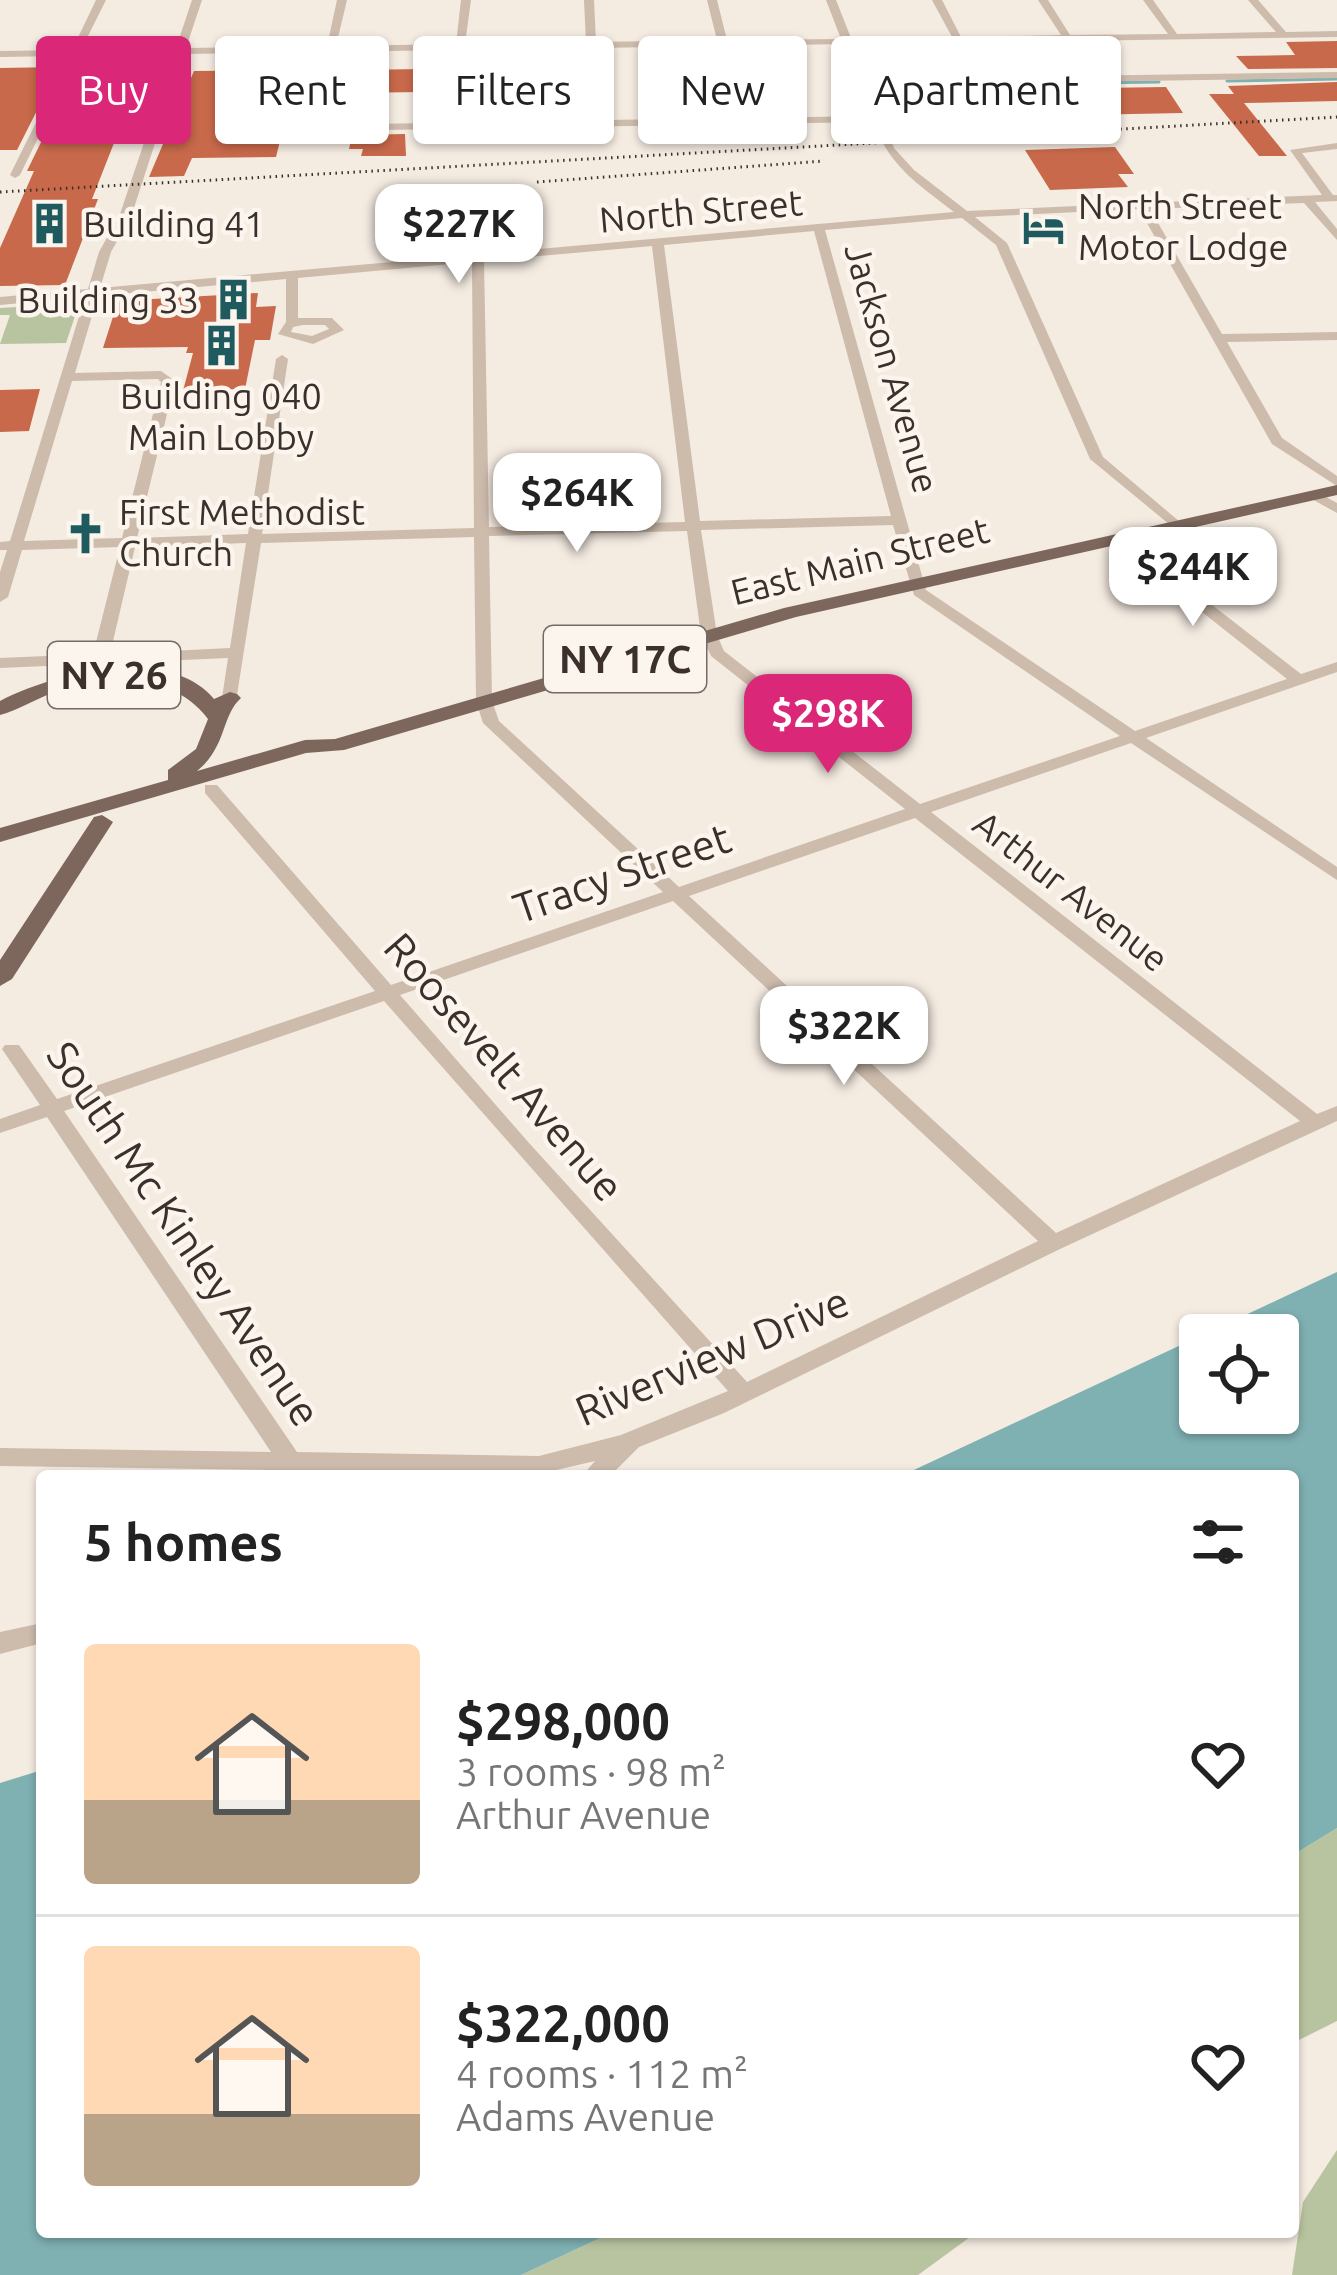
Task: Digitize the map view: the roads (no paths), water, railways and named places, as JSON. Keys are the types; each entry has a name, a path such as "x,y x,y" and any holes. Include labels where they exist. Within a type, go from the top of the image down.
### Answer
{"main road":[{"name":"East Main Street","path":"0,835 286,752 336,745 709,635 916,582 1315,495 1337,486"},
{"name":"NY 26","path":"0,709 45,686 124,675 192,689 224,709 220,730 200,760 140,794"},
{"path":"224,709 237,704 232,739 258,750 286,752"},
{"name":"East Main Street","path":"0,852 319,757 336,745"},
{"path":"0,980 102,822"}],"street":[{"path":"83,36 101,0"},
{"path":"184,36 197,0"},
{"path":"334,36 342,0"},
{"path":"463,36 466,0"},
{"path":"589,0 589,36"},
{"path":"712,0 720,36"},
{"path":"831,0 845,36"},
{"path":"937,0 956,36"},
{"path":"1042,0 1066,36"},
{"path":"1148,0 1175,37"},
{"path":"1252,0 1284,35"},
{"path":"1121,38 1337,34"},
{"path":"0,53 36,53"},
{"path":"1121,78 1337,74"},
{"path":"14,175 36,131"},
{"path":"0,597 8,546 68,377 105,252 126,214 147,144"},
{"path":"889,144 894,156 928,185 991,230 1006,250 1096,459 1175,525"},
{"path":"1333,198 1297,156 1297,148 1337,146"},
{"path":"909,220 932,200 928,185"},
{"name":"North Street","path":"0,301 968,214 1333,198"},
{"path":"1306,199 1337,238"},
{"path":"1142,204 1277,441 1337,486"},
{"name":"Jackson Avenue","path":"819,230 916,582"},
{"path":"658,244 709,635"},
{"path":"478,260 484,701 491,723 1052,1242"},
{"path":"292,277 292,323"},
{"path":"0,301 61,307 84,326"},
{"path":"1217,338 1337,336"},
{"path":"224,709 282,359"},
{"path":"68,377 167,378 100,660"},
{"path":"1315,495 1337,509"},
{"path":"8,546 900,520"},
{"path":"1118,538 1300,680"},
{"path":"916,582 919,592 936,605 1337,875"},
{"name":"Arthur Avenue","path":"709,635 716,653 916,811 1326,1118"},
{"path":"0,663 235,653"},
{"name":"Tracy Street","path":"0,1126 1337,667"},
{"name":"Roosevelt Avenue","path":"211,789 386,993 743,1392"},
{"name":"South Mc Kinley Avenue","path":"12,1049 292,1462"},
{"name":"Riverview Drive","path":"0,1457 539,1465 632,1441 1326,1118"},
{"path":"601,1470 632,1441"},
{"path":"0,1643 36,1634"}],"water":[{"path":"1337,1272 1337,1828 1299,1851 1299,1470 914,1470 1179,1346 1179,1434 1299,1434 1299,1314 1248,1314"},
{"path":"36,1772 36,2238 600,2238 521,2275 0,2275 0,1783"}],"waterway":[{"path":"1227,81 1337,79"},
{"path":"1121,83 1159,82"}],"railway":[{"path":"0,192 1337,117"},
{"path":"537,182 824,161"}],"place":[{"name":"Building 41","path":"49,224"},
{"name":"North Street Motor Lodge","path":"1044,227"},
{"name":"Building 33","path":"233,300"},
{"name":"Building 040 Main Lobby","path":"221,346"},
{"name":"First Methodist Church","path":"85,533"}]}
